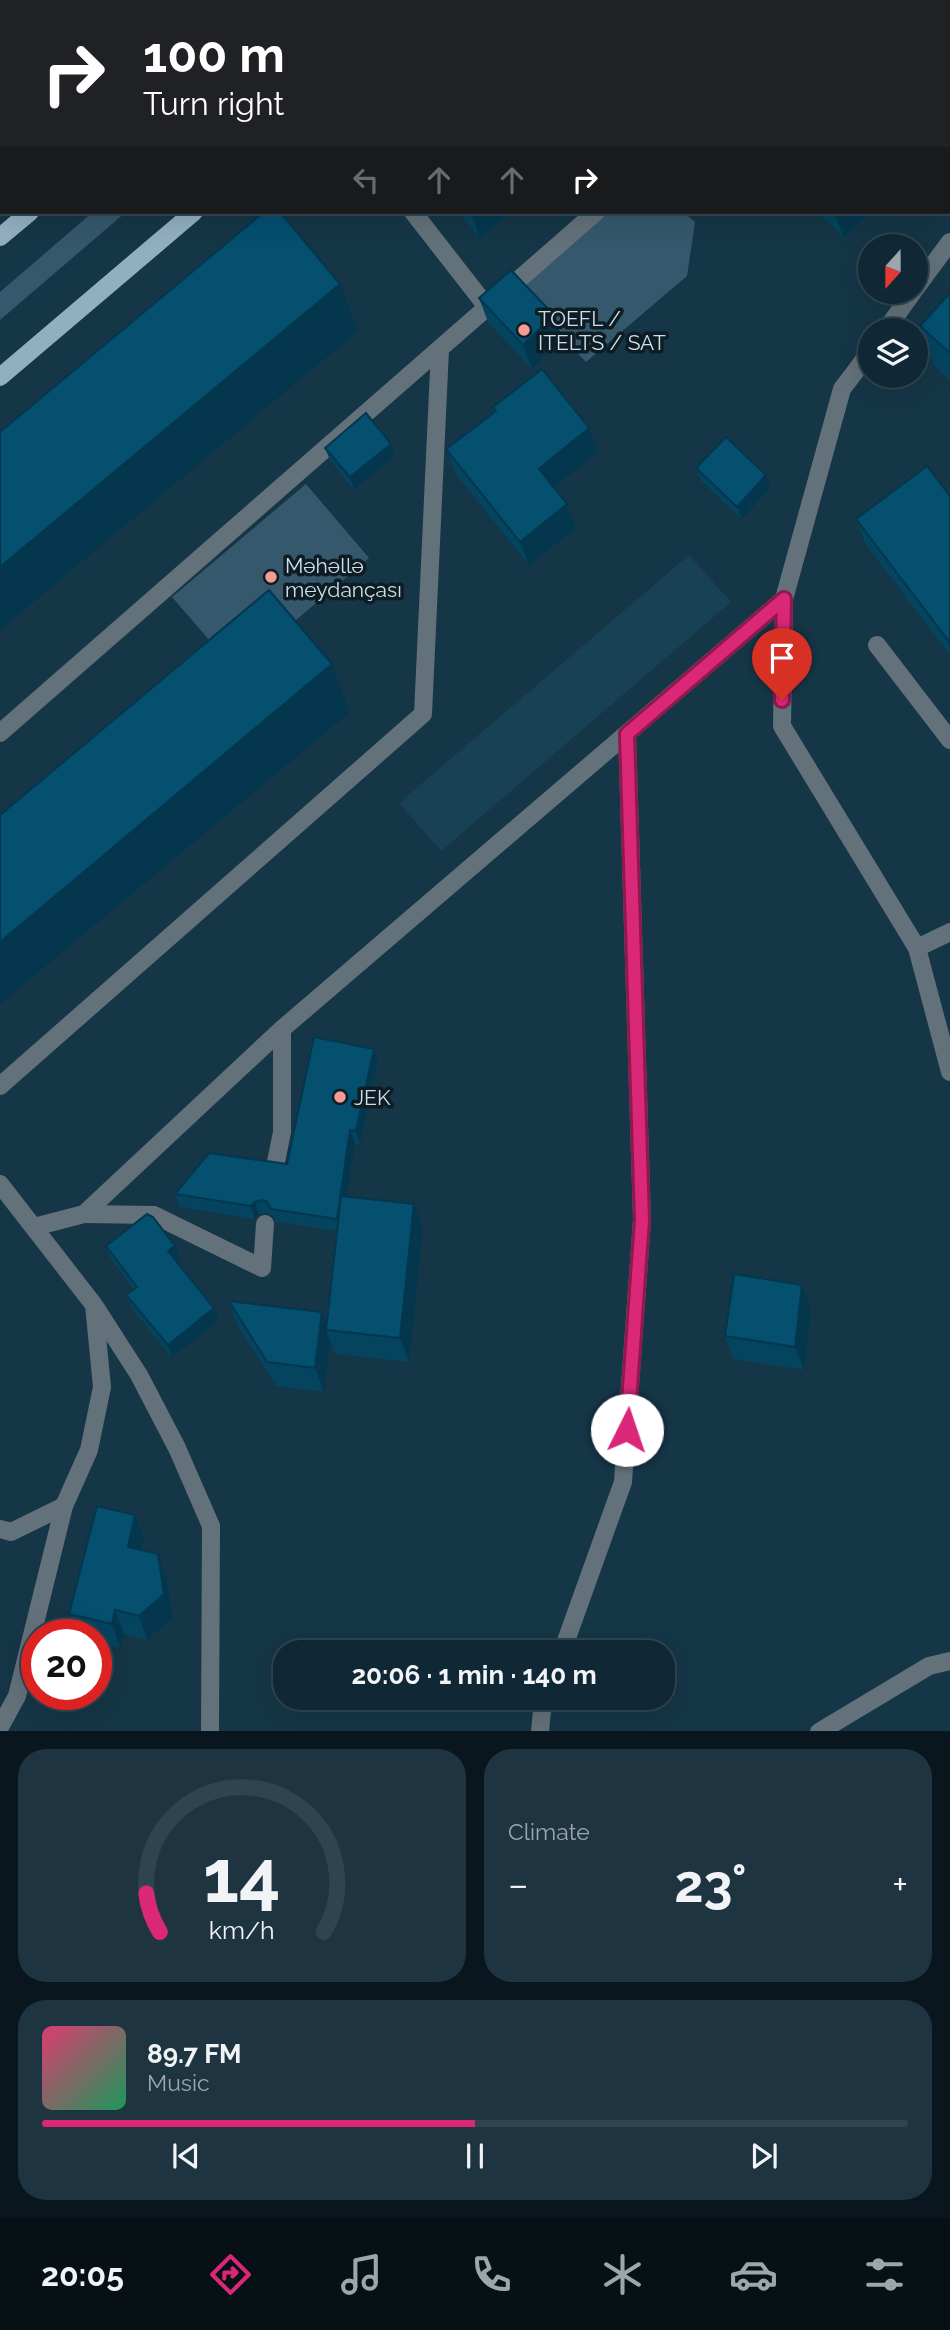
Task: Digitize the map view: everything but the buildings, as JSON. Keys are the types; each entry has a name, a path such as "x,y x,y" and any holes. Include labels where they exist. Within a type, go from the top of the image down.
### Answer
{"main road":[{"path":"0,237 28,214"},
{"path":"0,377 192,214"}],"street":[{"path":"415,214 487,307"},
{"path":"0,733 594,214"},
{"path":"928,272 950,242"},
{"path":"0,1086 424,714 440,349"},
{"path":"858,368 842,389 784,599 782,726 917,948 950,1072"},
{"path":"83,1214 282,1029 784,599"},
{"path":"877,645 950,740"},
{"path":"566,1640 623,1482 642,1220 627,734"},
{"path":"917,948 950,932"},
{"path":"276,1162 282,1132 282,1029"},
{"path":"0,1184 94,1305 139,1376 177,1448 211,1526 210,1731"},
{"path":"34,1227 83,1214 154,1215 262,1268 265,1224"},
{"path":"0,1727 17,1696 64,1506 89,1451 102,1387 94,1305"},
{"path":"0,1529 11,1532 64,1506"},
{"path":"819,1731 929,1666 950,1661"},
{"path":"540,1731 542,1710"}],"shaded area":[{"path":"91,214 124,214 0,320 0,292"},
{"path":"601,214 685,214 695,222 687,276 586,362 517,291"},
{"name":"Məhəllə meydançası","path":"306,484 369,558 236,671 172,597"},
{"path":"689,555 731,602 441,851 399,803"}],"place":[{"name":"TOEFL / ITELTS / SAT","path":"524,330"},
{"name":"Məhəllə meydançası","path":"271,577"},
{"name":"JEK","path":"340,1097"}],"route":[{"path":"627,1430 642,1220 627,734 784,599 782,700"}]}
